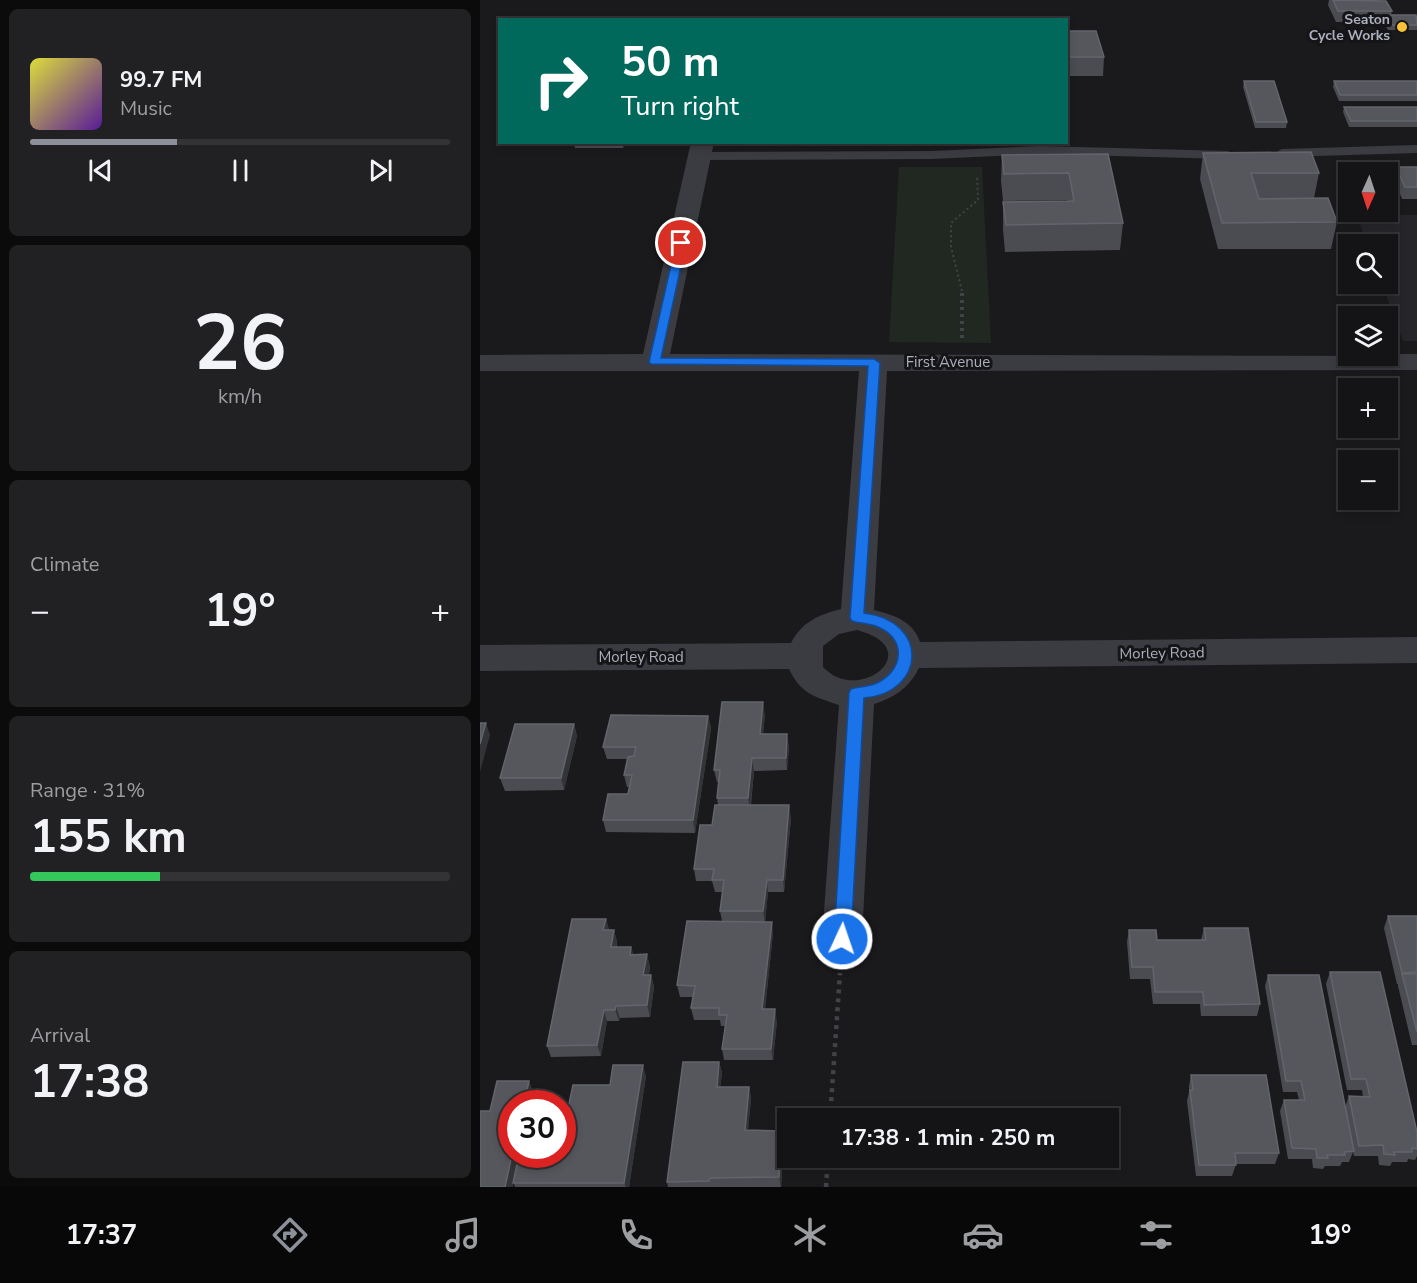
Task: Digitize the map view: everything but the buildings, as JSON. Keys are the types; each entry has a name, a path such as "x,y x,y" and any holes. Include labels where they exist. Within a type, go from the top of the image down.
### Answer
{"street":[{"path":"655,362 702,149"},
{"name":"First Avenue","path":"480,363 1417,362"},
{"path":"857,618 874,363"},
{"path":"857,618 887,625 899,634 907,655 904,666 896,678 869,692 831,691 815,682 806,670 803,656 805,646 812,636 827,625 843,619 857,618"},
{"name":"Morley Road","path":"907,655 1417,650"},
{"name":"Morley Road","path":"480,658 803,656"},
{"path":"842,939 857,693"}],"lane":[{"path":"1267,154 1417,148"},
{"path":"702,149 931,155 1040,150 1246,154"}],"path":[{"path":"961,362 963,293 951,247 951,223 978,200 977,173"},
{"path":"831,1108 842,939"},
{"path":"826,1187 827,1168"}],"shaded area":[{"path":"899,167 982,167 991,343 889,342"},
{"path":"1398,215 1417,215 1417,341 1403,341 1398,327 1398,306 1390,306 1386,294 1398,294 1398,234 1364,234 1359,222 1398,222"}],"place":[{"name":"Seaton Cycle Works","path":"1402,27"}],"route":[{"path":"681,243 655,362 874,363 857,618 887,625 899,634 907,655 904,666 896,678 869,692 857,693 842,939"}]}
